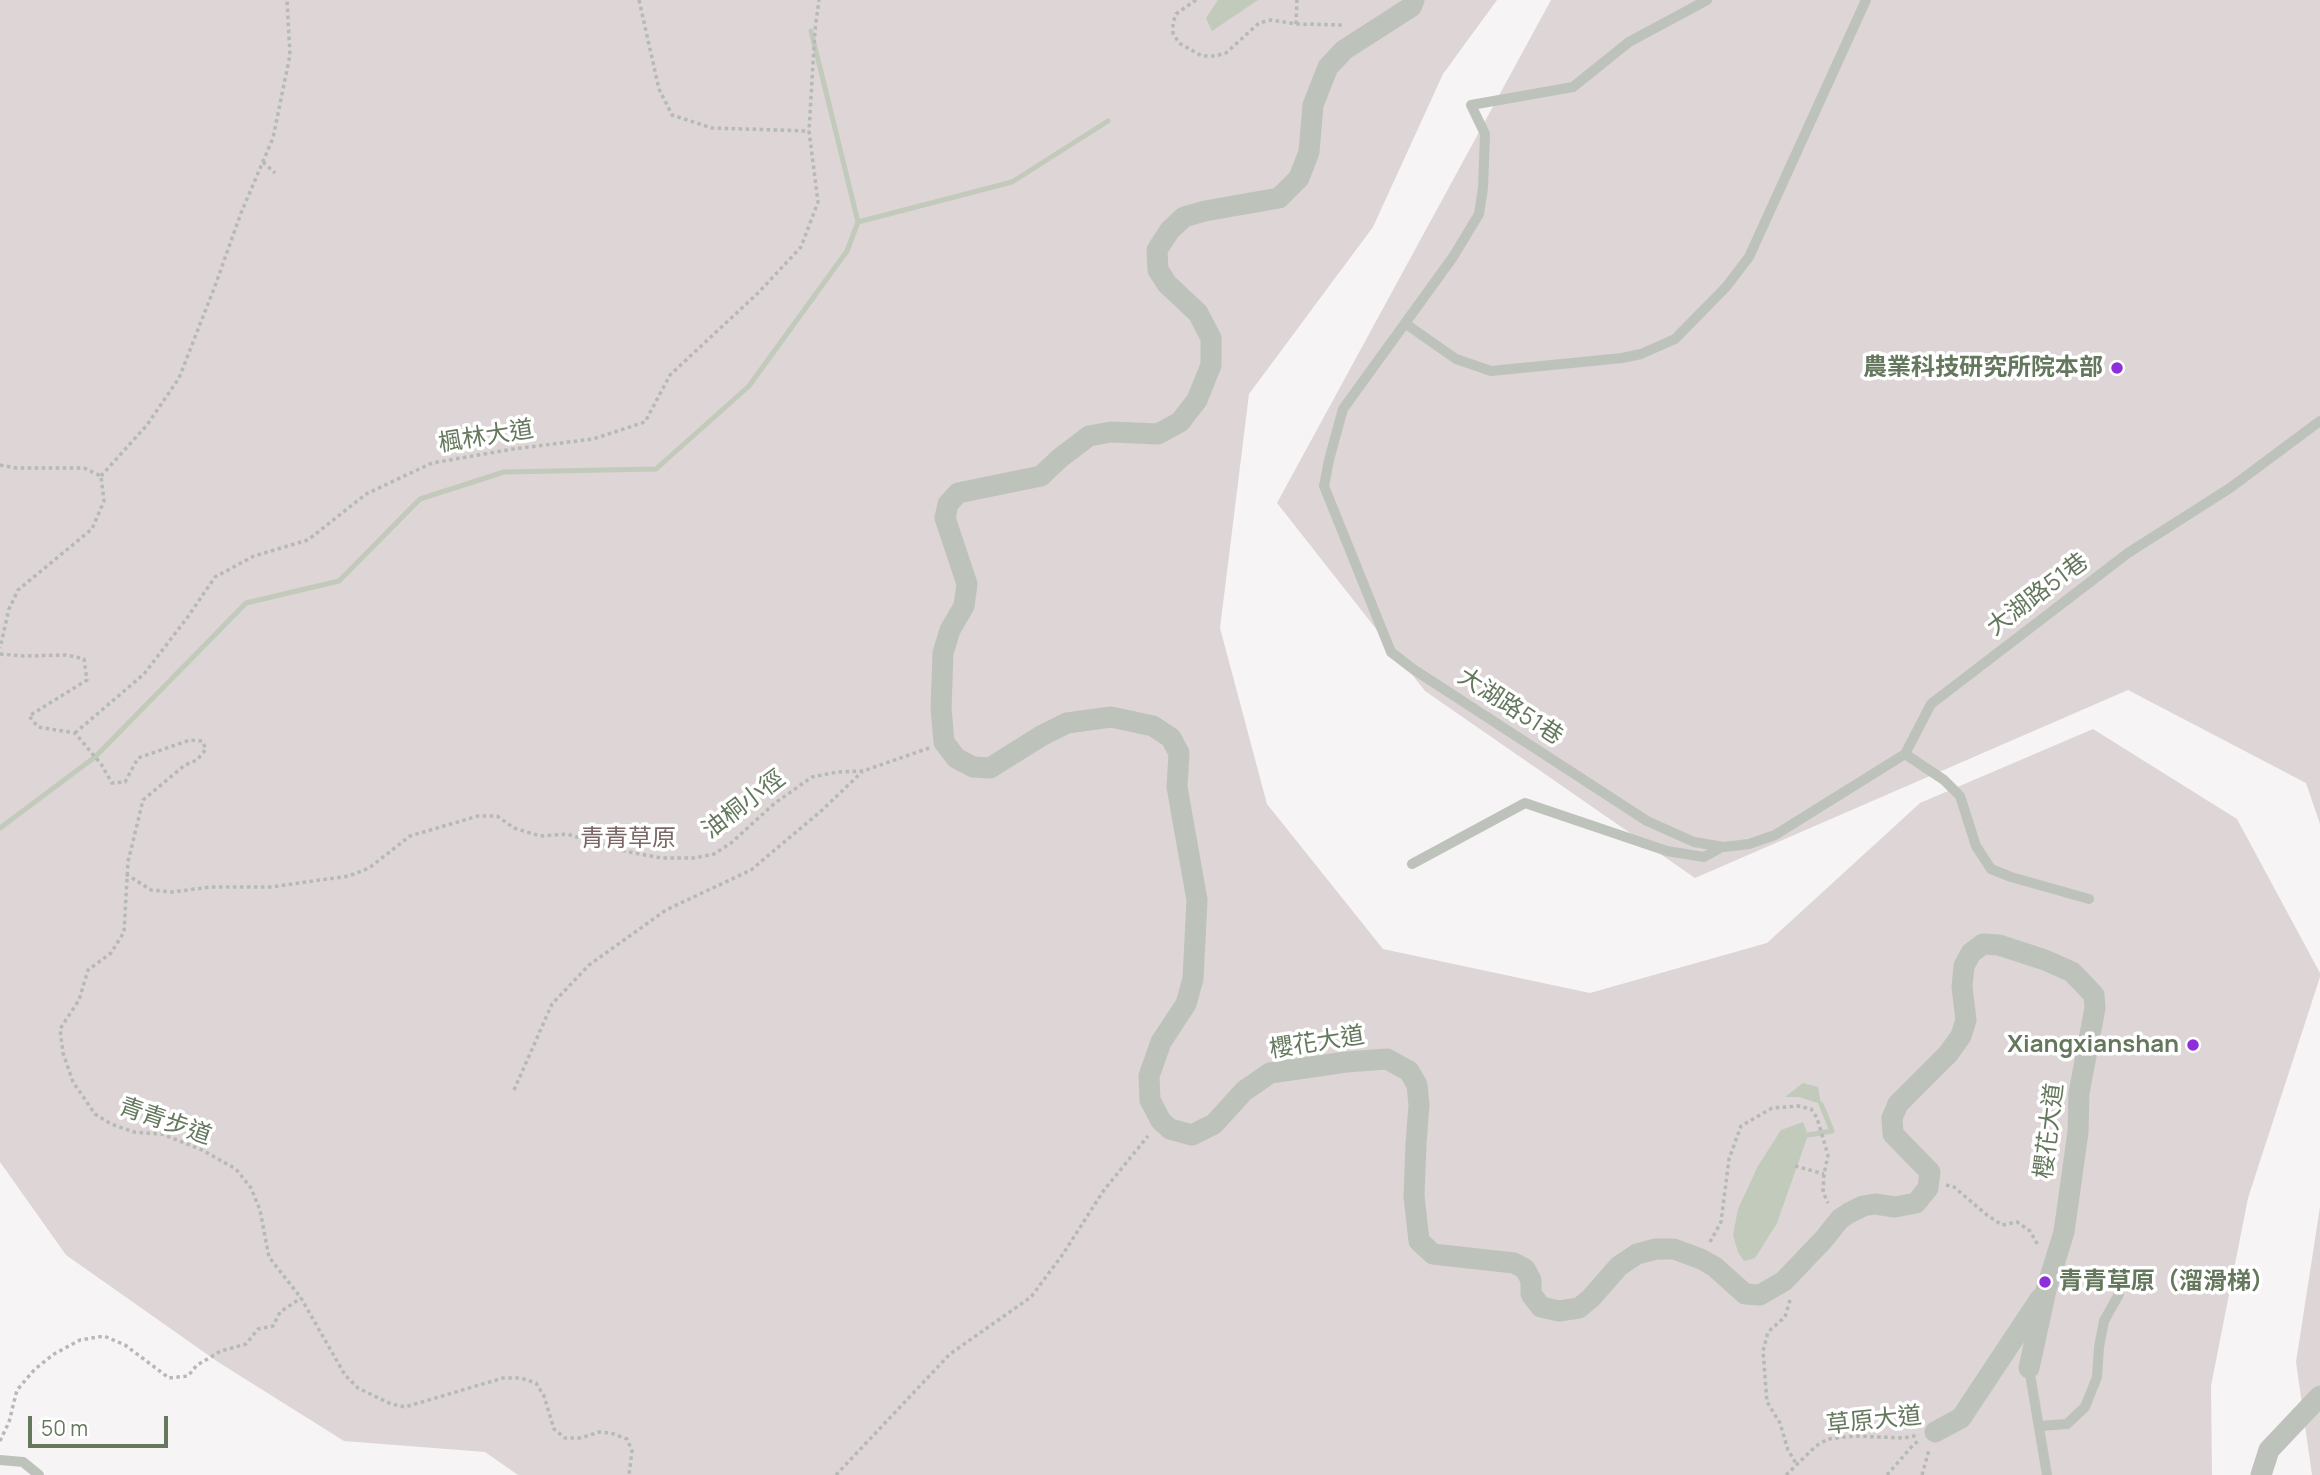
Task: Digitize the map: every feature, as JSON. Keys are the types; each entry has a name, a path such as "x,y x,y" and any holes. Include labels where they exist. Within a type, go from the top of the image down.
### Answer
{"street":[{"path":"1161,1121 1150,1100 1149,1076 1161,1042 1186,1004 1193,979 1197,900 1177,787 1179,753 1171,738 1153,726 1111,717 1067,723 990,768 973,767 956,758 944,742 943,653 950,630 964,606 967,584 945,518 948,504 958,493 1041,476 1089,436 1111,432 1158,434 1180,422 1197,400 1211,365 1211,338 1198,313 1162,277 1158,270 1157,250 1170,230 1184,217 1279,198 1298,178 1308,152 1313,105 1328,67 1344,50 1411,8 1414,0"},
{"name":"櫻花大道","path":"1161,1121 1170,1129 1192,1135 1214,1124 1244,1091 1270,1073 1387,1059 1409,1071 1417,1085 1419,1105 1414,1196 1419,1241 1433,1254 1514,1263 1525,1269 1531,1280 1531,1294 1541,1307 1559,1311 1579,1308 1619,1266 1637,1254 1656,1249 1674,1249 1701,1259 1715,1267 1745,1294 1760,1296 1784,1281 1840,1219 1863,1206 1875,1204 1895,1207 1916,1203 1928,1188 1930,1172 1893,1134 1892,1118 1898,1104 1948,1054 1961,1036 1966,1020 1962,987 1964,966 1971,953 1983,944 1999,946 2045,960 2072,972 2094,995 2095,1008 2080,1093 2078,1132 2064,1231 2048,1282 2029,1368"},
{"path":"1935,1432 1961,1418 2048,1282"},
{"path":"2261,1475 2269,1450 2320,1396"}],"lane":[{"name":"大湖路51巷","path":"1707,0 1629,42 1573,87 1471,105 1485,134 1479,214 1453,257 1343,409 1324,486 1391,652 1413,669 1647,821 1693,842 1724,847 1749,844 1775,835 1905,754 1931,704 2128,553 2230,488 2320,421"},
{"path":"1406,324 1456,359 1491,371 1641,355 1675,339 1726,287 1749,257 1867,0"},
{"path":"1905,754 1944,780 1960,796 1976,846 1991,869 2089,899"},
{"path":"1412,864 1525,803 1667,851 1703,857 1724,847"},
{"path":"2040,1426 2067,1424 2085,1407 2096,1377 2104,1321 2119,1293"},
{"path":"2029,1368 2047,1475"},
{"path":"0,1460 23,1462 39,1475"}],"path":[{"path":"0,648 9,609 18,590 92,530 104,501 101,476 147,425 179,378 241,213 273,138 290,55 288,0"},
{"path":"639,0 659,89 672,115 712,128 809,131"},
{"name":"楓林大道","path":"75,733 144,674 215,577 254,556 309,540 366,494 432,463 593,439 645,422 670,375 758,293 801,247 818,202 809,131 819,0"},
{"path":"1196,0 1176,14 1173,33 1179,43 1202,56 1226,53 1259,23 1271,20 1296,24 1348,25"},
{"path":"1296,24 1297,0"},
{"path":"263,162 275,173"},
{"path":"0,465 16,468 84,468 101,476"},
{"path":"0,654 67,655 84,659 87,680 29,716 38,727 75,733"},
{"name":"青青步道","path":"75,733 101,764 112,783 125,782 138,758 190,740 202,741 206,749 197,760 170,776 143,800 126,874 124,932 111,953 88,970 79,1000 60,1029 63,1053 73,1082 95,1114 111,1124 134,1132 162,1134 202,1150 236,1169 251,1188 260,1210 269,1257 301,1298 345,1375 358,1388 391,1404 405,1407 502,1378 536,1382 544,1395 554,1429 565,1438 581,1438 599,1432 626,1439 632,1451 629,1475"},
{"name":"油桐小徑","path":"126,874 151,890 172,892 211,887 271,887 349,876 369,868 410,836 478,816 497,816 514,828 540,836 567,834 619,850 661,858 694,858 714,854 731,843 775,803 811,777 863,771 944,742"},
{"path":"514,1090 552,1004 589,965 666,909 751,870 820,812 863,771"},
{"path":"1701,1259 1721,1222 1729,1159 1741,1126 1772,1108 1798,1105 1811,1109 1817,1118 1827,1147 1828,1164 1822,1192 1840,1219"},
{"path":"836,1475 950,1354 1031,1297 1063,1254 1104,1190 1161,1121"},
{"path":"1795,1166 1824,1174"},
{"path":"1929,1181 1954,1187 2002,1225 2017,1222 2029,1231 2048,1282"},
{"path":"1784,1281 1790,1301 1785,1317 1768,1332 1763,1351 1767,1402 1780,1423 1788,1450 1798,1465"},
{"path":"0,1441 9,1422 17,1390 34,1368 80,1340 104,1336 125,1345 169,1378 188,1376 197,1365 221,1352 246,1344 258,1329 273,1326 280,1312 301,1298"},
{"path":"1887,1475 1914,1444 1935,1432"},
{"name":"草原大道","path":"1786,1475 1816,1446 1829,1439 1854,1436 1904,1438 1935,1432 1922,1475"}],"green space":[{"name":"青青草原","path":"0,0 1497,0 1443,74 1373,227 1249,394 1220,628 1267,804 1383,949 1590,993 1767,943 1920,803 2093,729 2237,819 2320,977 2248,1198 2211,1386 2212,1475 518,1475 485,1452 344,1441 218,1362 66,1255 0,1162"},
{"path":"1551,0 2320,0 2320,824 2306,783 2128,690 1695,878 1425,691 1277,503"},
{"path":"2320,1207 2320,1475 2312,1475 2296,1362"}],"shaded area":[{"path":"1218,0 1258,0 1212,31 1206,18"},
{"path":"1803,1083 1818,1087 1821,1104 1799,1097 1785,1097"},
{"path":"1803,1122 1808,1135 1777,1223 1755,1258 1744,1261 1733,1235 1738,1209 1758,1166 1781,1130"}],"waterway":[{"path":"811,31 858,222"},
{"path":"0,828 95,757 246,603 339,581 420,499 504,472 656,469 749,386 847,251 858,222 1012,182 1108,121"},
{"path":"1808,1135 1832,1131 1821,1104"}],"place":[{"name":"農業科技研究所院本部","path":"2117,368"},
{"name":"Xiangxianshan","path":"2193,1045"},
{"name":"青青草原（溜滑梯）","path":"2045,1282"}]}
